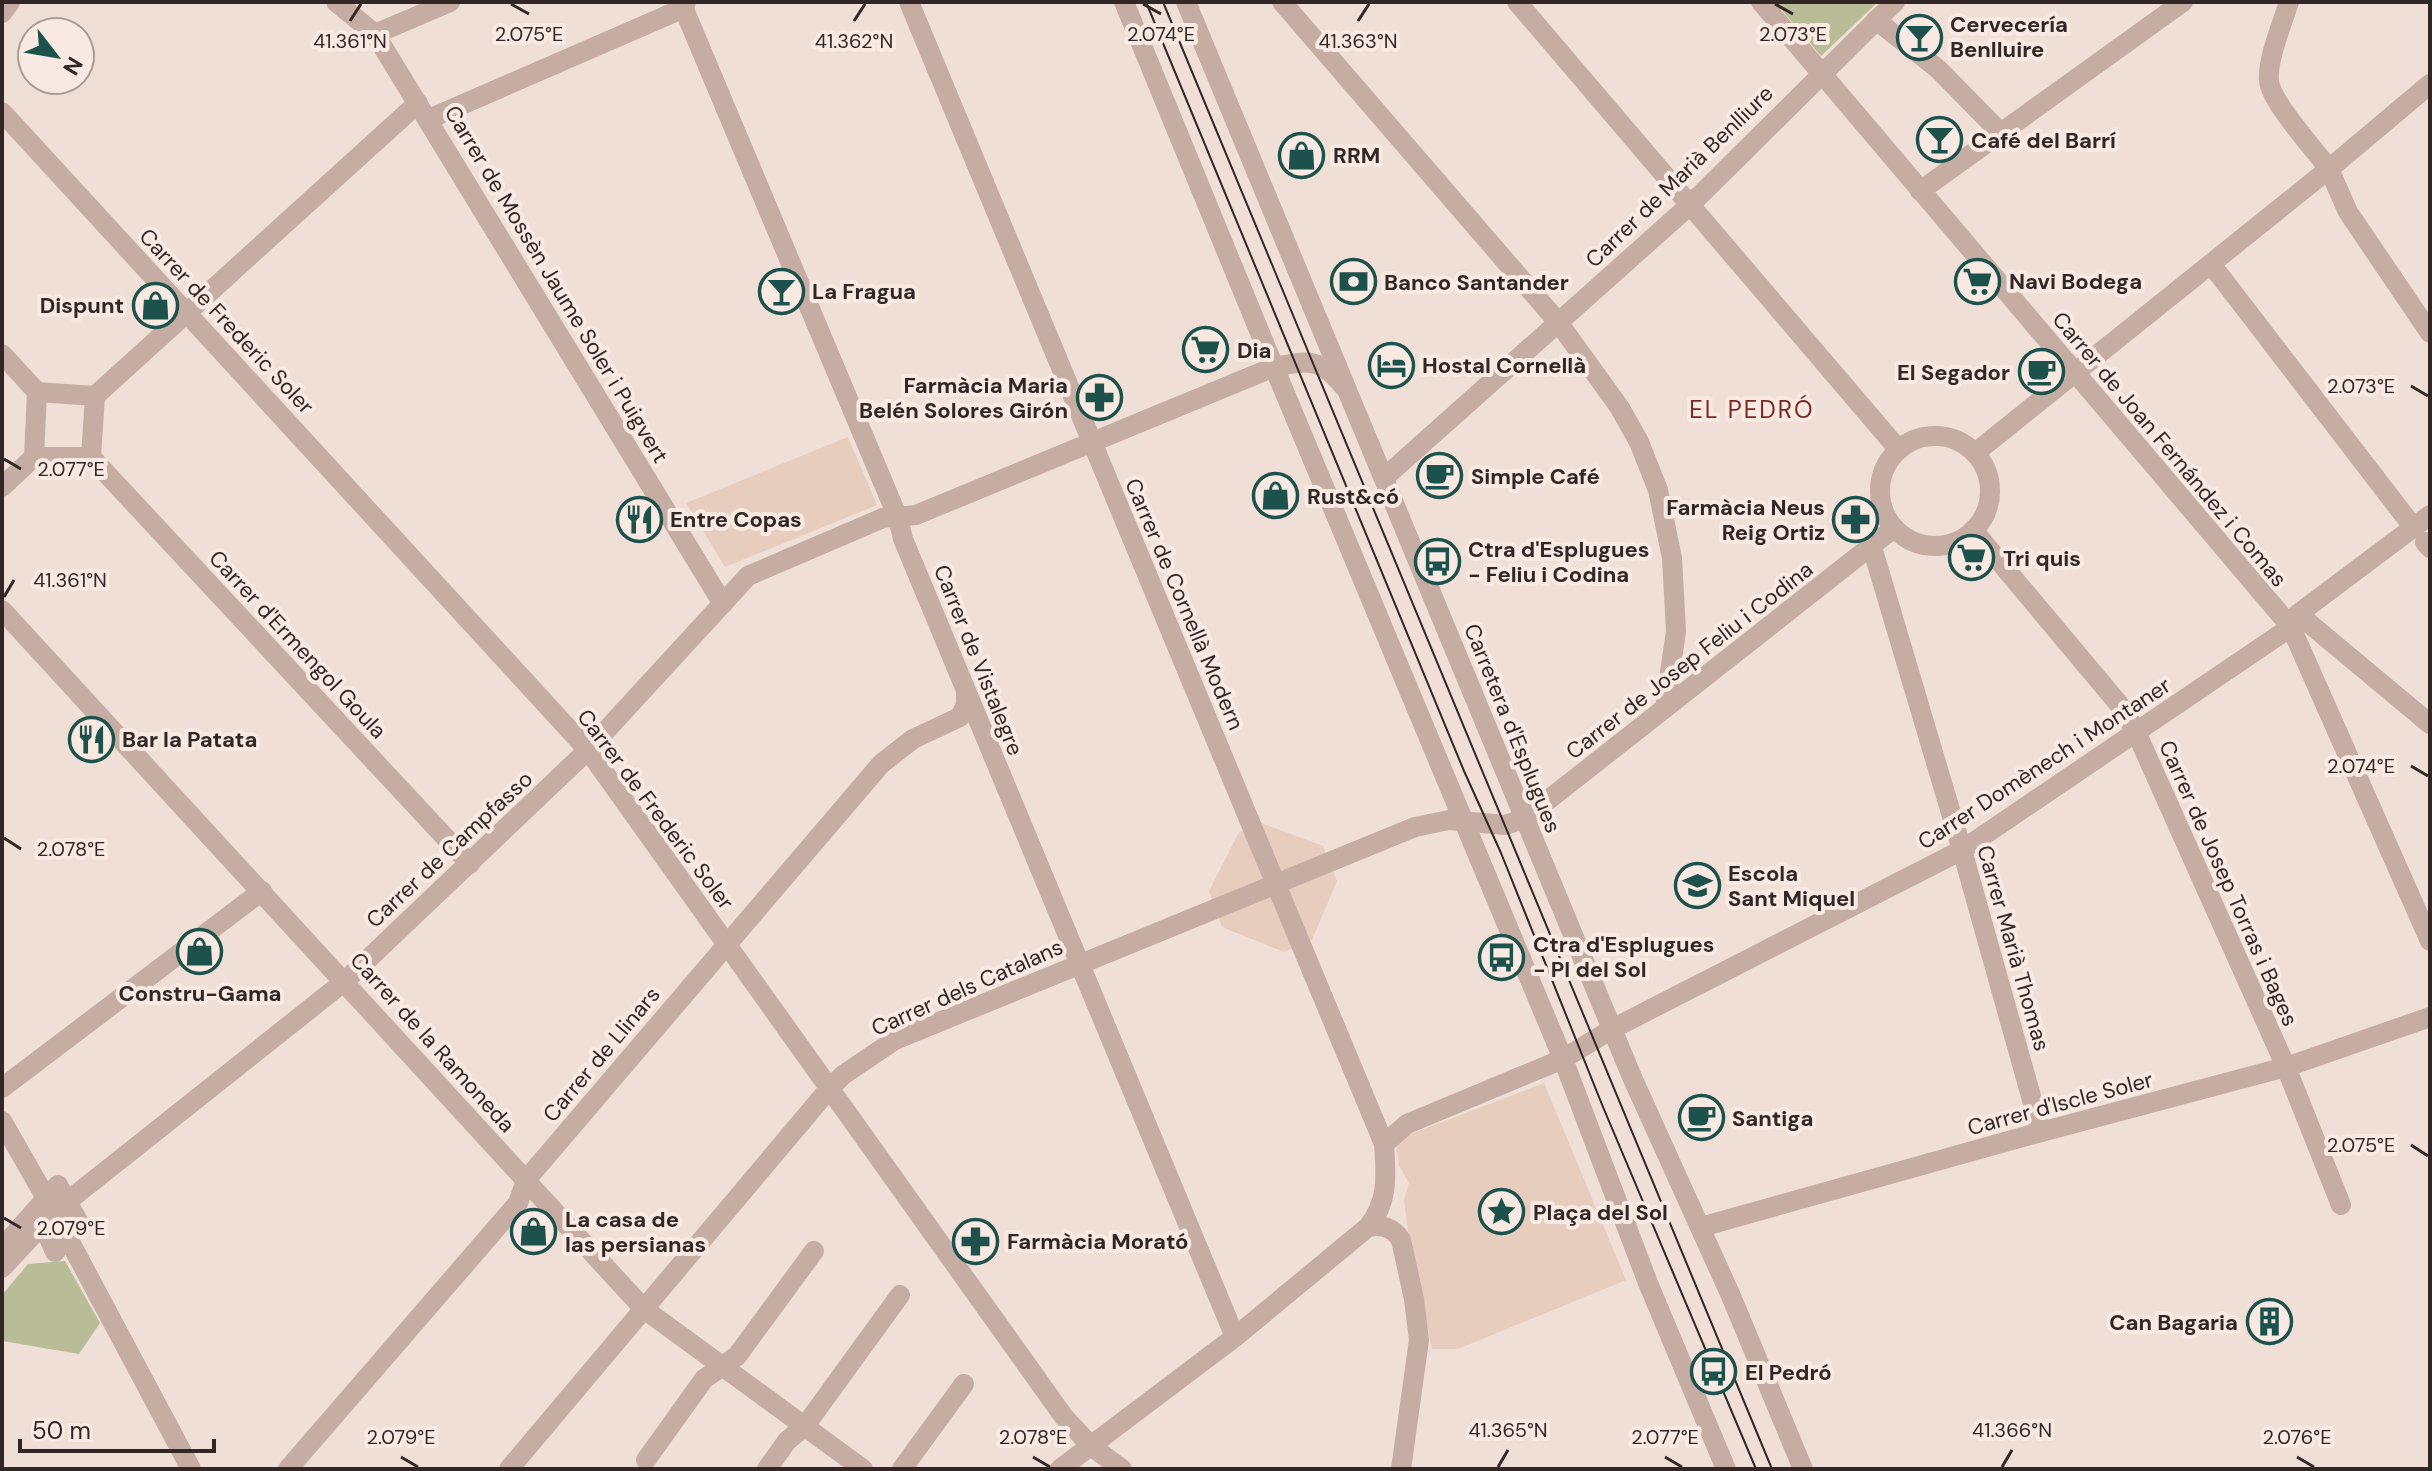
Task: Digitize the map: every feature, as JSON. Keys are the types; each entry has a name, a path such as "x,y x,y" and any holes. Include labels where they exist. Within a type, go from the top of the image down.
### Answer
{"street":[{"path":"2,13 10,2"},
{"name":"Carrer de Mossèn Jaume Soler i Puigvert","path":"336,2 375,34 723,604"},
{"path":"375,34 450,2"},
{"name":"Carrer de Cornellà Modern","path":"909,2 1384,1144 1386,1188 1383,1203 1368,1227"},
{"path":"1124,2 1563,1059 1648,1283 1726,1469"},
{"name":"Carretera d'Esplugues","path":"1186,2 1653,1128 1701,1227 1803,1469"},
{"path":"1282,2 1558,322 1620,408 1639,442 1658,490 1672,558 1676,631 1665,708"},
{"path":"1517,2 1899,450"},
{"name":"Carrer de Joan Fernández i Comas","path":"1761,2 2074,374 2295,620 2430,941"},
{"name":"Carrer de Marià Benlliure","path":"1385,477 1690,205 1895,2"},
{"path":"1920,191 2183,2"},
{"path":"2289,2 2269,72 2269,85 2279,104 2329,169 2348,212 2430,333"},
{"path":"2,487 34,457 91,457 95,396 186,312 424,111 683,4"},
{"name":"Carrer de Vistalegre","path":"683,4 1235,1337"},
{"path":"1876,20 1938,69 2001,133"},
{"path":"1975,453 2329,169 2430,84"},
{"name":"Carrer de Frederic Soler","path":"2,112 588,750 1064,1417 1091,1446 1122,1469"},
{"path":"2211,264 2407,519"},
{"path":"2,354 37,392 95,396"},
{"name":"Carrer de Campfasso","path":"2,1268 50,1209 345,981 588,750 748,576 883,518 916,515 1274,367 1304,361 1320,365 1330,370 1346,390"},
{"path":"34,457 37,392"},
{"path":"1935,436 1950,438 1975,453 1984,466 1990,498 1985,514 1973,530 1964,538 1935,546 1920,544 1894,528 1880,499 1881,483 1885,467 1899,450 1921,438 1935,436"},
{"name":"Carrer d'Ermengol Goula","path":"91,457 470,864"},
{"name":"Carrer Domènech i Montaner","path":"1612,1029 1962,850 2137,734 2295,620 2430,515"},
{"name":"Carrer de Josep Feliu i Codina","path":"1524,819 1894,528"},
{"name":"Carrer de Josep Torras i Bages","path":"1973,530 2123,709 2137,734 2286,1067 2341,1205"},
{"name":"Carrer Marià Thomas","path":"1872,547 2041,1132"},
{"name":"Carrer de la Ramoneda","path":"2,610 644,1309 863,1469"},
{"path":"2295,620 2430,724"},
{"name":"Carrer de Llinars","path":"288,1469 518,1203 526,1180 881,764 913,739 960,717 966,705 966,693"},
{"path":"1464,820 1505,825 1524,819"},
{"name":"Carrer dels Catalans","path":"509,1469 843,1075 895,1040 1276,883 1415,827 1438,821 1464,820"},
{"path":"2,1088 262,891"},
{"name":"Carrer d'Iscle Soler","path":"1701,1227 2286,1067 2430,1017"},
{"path":"1384,1144 1407,1124 1563,1059 1612,1029"},
{"path":"2,1121 50,1209 55,1252 78,1221 50,1209"},
{"path":"2,1248 50,1209"},
{"path":"1060,1469 1235,1337 1368,1227 1383,1227 1397,1234 1401,1240 1418,1319 1419,1340 1401,1469"},
{"path":"67,1236 191,1469"},
{"path":"646,1460 704,1379 737,1356 814,1251"},
{"path":"767,1469 787,1441 805,1426 900,1295"},
{"path":"902,1469 964,1384"}],"green space":[{"path":"1775,2 1878,2 1821,56"},
{"path":"65,1261 100,1323 79,1354 2,1341 2,1295 28,1264"}],"shaded area":[{"path":"848,437 877,505 725,567 686,503"},
{"path":"1261,823 1323,846 1337,881 1312,940 1284,952 1222,927 1209,891 1239,832"},
{"name":"Plaça del Sol","path":"1544,1083 1626,1280 1458,1349 1432,1349 1407,1225 1404,1200 1409,1183 1399,1166 1396,1144 1403,1137"}],"tram line":[{"path":"1146,2 1756,1469"},
{"path":"1163,2 1772,1469"}],"place":[{"name":"Cervecería Benlluire","path":"1919,37"},
{"name":"Café del Barrí","path":"1940,140"},
{"name":"RRM","path":"1302,155"},
{"name":"Navi Bodega","path":"1978,281"},
{"name":"Banco Santander","path":"1353,282"},
{"name":"La Fragua","path":"781,291"},
{"name":"Dispunt","path":"155,305"},
{"name":"Dia","path":"1206,350"},
{"name":"Hostal Cornellà","path":"1391,365"},
{"name":"El Segador","path":"2041,372"},
{"name":"Farmàcia Maria Belén Solores Girón","path":"1099,398"},
{"name":"Simple Café","path":"1440,476"},
{"name":"Rust&có","path":"1276,496"},
{"name":"Entre Copas","path":"639,519"},
{"name":"Farmàcia Neus Reig Ortiz","path":"1856,520"},
{"name":"Tri quis","path":"1972,558"},
{"name":"Ctra d'Esplugues - Feliu i Codina","path":"1437,562"},
{"name":"Bar la Patata","path":"91,739"},
{"name":"Escola Sant Miquel","path":"1697,886"},
{"name":"Constru-Gama","path":"200,952"},
{"name":"Ctra d'Esplugues - Pl del Sol","path":"1502,957"},
{"name":"Santiga","path":"1701,1118"},
{"name":"Plaça del Sol","path":"1502,1212"},
{"name":"La casa de las persianas","path":"534,1232"},
{"name":"Farmàcia Morató","path":"976,1241"},
{"name":"Can Bagaria","path":"2269,1322"},
{"name":"El Pedró","path":"1714,1372"}],"district":[{"name":"EL PEDRÓ","path":"1752,410"}]}
